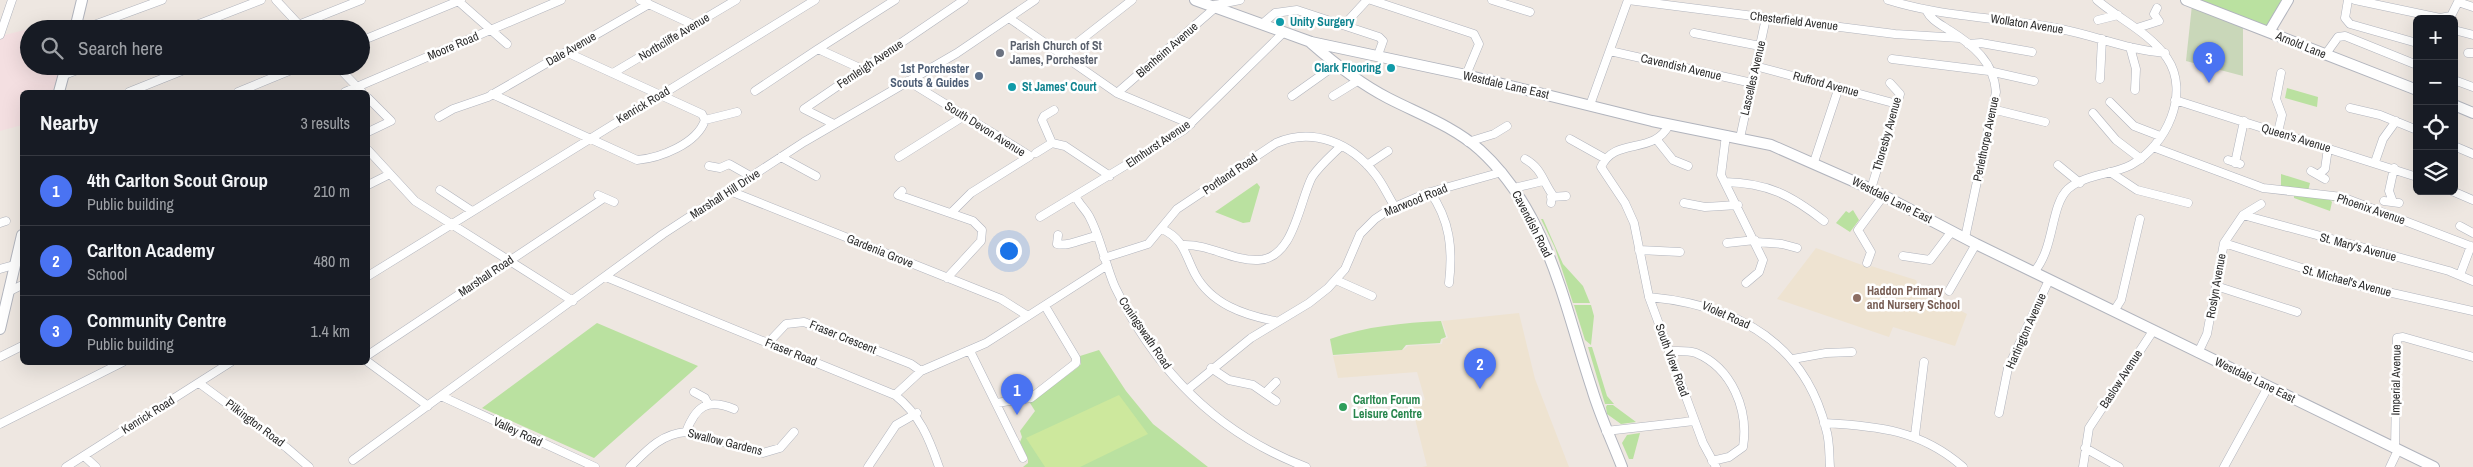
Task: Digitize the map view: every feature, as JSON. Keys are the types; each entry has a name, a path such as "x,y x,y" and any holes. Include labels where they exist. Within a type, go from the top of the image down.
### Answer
{"street":[{"path":"0,34 12,0"},
{"path":"77,20 82,0"},
{"path":"108,20 162,0"},
{"path":"209,20 261,0"},
{"path":"276,0 295,20"},
{"path":"316,20 360,0"},
{"path":"370,37 459,0 490,31 507,44"},
{"name":"Moore Road","path":"359,90 561,0"},
{"path":"640,0 694,25"},
{"name":"Northcliffe Avenue","path":"613,73 736,0"},
{"name":"Kenrick Road","path":"370,275 815,0"},
{"path":"755,91 895,0"},
{"name":"Fernleigh Avenue","path":"834,124 804,108 964,0"},
{"name":"Marshall Hill Drive","path":"353,460 664,234 834,124 957,53 1034,0"},
{"path":"1063,54 1132,0"},
{"path":"1195,0 1311,42"},
{"path":"1213,6 1240,0"},
{"path":"1344,25 1369,0 1474,34 1479,44 1466,75"},
{"path":"1492,0 1530,12"},
{"path":"1590,105 1628,0"},
{"name":"Chesterfield Avenue","path":"1628,0 1895,34 1960,38"},
{"name":"Wollaton Avenue","path":"1888,0 1926,10 2060,28 2130,47 2165,54"},
{"path":"2034,272 2046,256 2063,194 2080,183 2130,165 2141,159 2153,147 2171,120 2176,80 2165,54 2137,28 2097,0"},
{"name":"Arnold Lane","path":"2186,0 2413,88"},
{"path":"2269,32 2288,0"},
{"path":"2348,0 2345,18 2347,22 2413,40"},
{"path":"2355,0 2421,15"},
{"path":"2452,15 2459,1 2473,7"},
{"name":"Dale Avenue","path":"439,117 453,109 482,100 649,4"},
{"name":"Blenheim Avenue","path":"1117,93 1213,6"},
{"path":"2157,8 2154,14 2159,21 2168,26"},
{"path":"0,11 8,10"},
{"path":"1262,24 1276,13 1294,10 1382,39 1378,55"},
{"path":"1926,10 1932,20 1960,38 1985,59 1995,74"},
{"path":"2098,20 2118,15"},
{"path":"1010,18 1117,93 1191,124"},
{"name":"Lascelles Avenue","path":"1740,138 1766,18"},
{"path":"2137,28 2159,21"},
{"path":"2458,31 2473,35"},
{"name":"Elmhurst Avenue","path":"1040,217 1076,197 1191,124 1284,32"},
{"path":"1694,32 1760,46"},
{"path":"2325,55 2338,37 2344,36 2413,63"},
{"path":"2100,79 2102,39"},
{"name":"Westdale Lane East","path":"1311,42 1466,75 1669,125 1764,143 1814,162 1884,195 1976,244 2434,467"},
{"name":"Cavendish Road","path":"1311,42 1336,64 1387,98 1446,127 1468,142 1502,172 1514,188 1539,232 1557,276 1606,431 1622,467"},
{"path":"1968,44 1981,43 2032,52"},
{"path":"2130,47 2136,69 2135,90"},
{"path":"818,49 862,69"},
{"path":"1292,96 1336,64 1341,49"},
{"name":"Cavendish Avenue","path":"1610,51 1752,83"},
{"path":"492,94 632,159 649,160 665,154 701,130 705,120 702,114 566,52"},
{"path":"1892,59 1989,71 1995,74 2034,81"},
{"name":"Rufford Avenue","path":"1755,66 1897,104"},
{"path":"2278,132 2282,111 2276,99 2281,73"},
{"name":"Perlethorpe Avenue","path":"1964,238 1996,92 1995,74"},
{"path":"60,90 64,75"},
{"path":"134,90 172,75"},
{"path":"243,90 279,75"},
{"path":"345,75 359,90"},
{"path":"1333,96 1359,80"},
{"name":"South Devon Avenue","path":"908,81 1030,156 971,193 951,213"},
{"path":"2458,81 2473,87"},
{"name":"Thoresby Avenue","path":"1871,189 1900,92 1890,83"},
{"path":"1814,162 1839,87"},
{"path":"370,100 391,122 370,131"},
{"name":"Queen's Avenue","path":"2175,100 2413,175"},
{"path":"2110,102 2134,126 2160,136"},
{"path":"2458,106 2472,110"},
{"path":"1992,108 2045,122"},
{"path":"2350,108 2380,115 2413,128"},
{"path":"1052,144 1042,120 1044,116 1054,110"},
{"path":"705,120 737,112"},
{"path":"2094,113 2116,140 2141,159"},
{"path":"899,157 964,116"},
{"path":"2234,162 2244,121"},
{"path":"2375,162 2383,139 2396,121"},
{"path":"1570,140 1604,158 1616,151 1657,140 1668,132 1669,125"},
{"path":"1468,142 1494,134 1507,126"},
{"path":"1726,135 1721,169 1725,182 1756,241 1763,260 1759,272 1746,282"},
{"name":"Portland Road","path":"921,371 970,351 1045,306 1105,262 1144,246 1162,229 1177,209 1281,140 1292,137 1315,136 1341,146 1367,165 1395,207"},
{"path":"1657,140 1673,160 1688,166"},
{"path":"1036,153 1052,144 1065,146 1110,176"},
{"path":"1183,244 1204,245 1253,260 1278,253 1289,236 1314,173 1341,146"},
{"name":"Phoenix Avenue","path":"2153,147 2263,188 2292,194 2342,197 2472,246"},
{"path":"2325,179 2314,173 2325,169 2328,148"},
{"path":"2458,149 2473,154"},
{"path":"1367,165 1388,151"},
{"path":"370,152 415,200 573,301"},
{"path":"781,157 816,176"},
{"name":"South View Road","path":"1604,158 1602,170 1634,223 1649,297 1694,421 1714,464"},
{"path":"1525,159 1535,163 1551,200 1566,196"},
{"path":"709,166 720,168 729,164 752,177"},
{"path":"2058,165 2080,183"},
{"path":"2384,201 2396,203 2389,190 2394,168"},
{"name":"Marwood Road","path":"1187,390 1211,368 1275,321 1298,310 1336,280 1348,264 1354,245 1363,230 1380,214 1430,192 1502,172"},
{"path":"2110,172 2137,190 2188,204"},
{"path":"370,183 390,174"},
{"path":"1514,188 1543,181"},
{"path":"1725,182 1752,182 1777,189 1799,202 1824,221"},
{"path":"440,190 472,210"},
{"name":"Gardenia Grove","path":"730,191 1001,299 1028,316"},
{"path":"902,191 898,195 973,221 980,226 983,235 981,241 946,278"},
{"path":"1430,192 1440,209 1451,241 1453,259 1449,283"},
{"path":"2458,194 2473,200"},
{"path":"1867,263 1871,252 1858,230 1884,195"},
{"name":"Marshall Road","path":"370,354 510,260 601,196 614,202"},
{"name":"Coningswath Road","path":"1076,197 1090,217 1105,262 1117,290 1167,367 1187,390 1215,417 1247,440 1275,455 1306,467"},
{"path":"1684,204 1705,207 1738,205"},
{"name":"Roslyn Avenue","path":"2198,353 2207,334 2224,243 2243,215 2261,204"},
{"name":"St. Mary's Avenue","path":"2243,215 2460,275 2473,281"},
{"path":"2114,311 2121,300 2140,218"},
{"path":"1162,229 1176,236 1183,244 1194,272 1212,295 1241,312 1275,321"},
{"path":"1903,256 1930,260 1952,231"},
{"path":"1058,235 1057,244 1065,246 1072,245 1078,239 1097,236"},
{"path":"1727,243 1756,241 1798,248"},
{"path":"0,329 20,242"},
{"name":"St. Michael's Avenue","path":"2224,243 2352,284 2473,311"},
{"path":"1949,291 1976,244"},
{"path":"2460,275 2472,246"},
{"path":"1639,250 1680,252"},
{"path":"0,270 14,265"},
{"name":"Fraser Road","path":"606,277 895,395 917,413 924,424 939,467"},
{"path":"1336,280 1372,296"},
{"name":"Hartington Avenue","path":"1999,413 2008,368 2049,280"},
{"path":"8,292 20,286"},
{"path":"2216,286 2297,312"},
{"name":"Violet Road","path":"1649,297 1693,301 1720,310 1743,320 1766,335 1793,359 1810,385 1824,423 1830,455 1830,467"},
{"path":"996,403 1031,398 1076,363 1076,358 1045,306"},
{"name":"Fraser Crescent","path":"768,343 786,324 804,322 911,364 921,371"},
{"name":"Baslow Avenue","path":"2085,448 2089,428 2153,331"},
{"name":"Imperial Avenue","path":"2397,450 2396,338 2403,337 2473,357"},
{"path":"0,357 20,347"},
{"path":"970,351 1024,458"},
{"path":"1669,351 1695,353 1702,356 1716,366 1739,398 1745,427 1742,448 1714,464"},
{"path":"1793,359 1826,353 1852,352"},
{"path":"1915,434 1924,362"},
{"path":"370,363 428,406"},
{"path":"0,424 117,365"},
{"name":"Kenrick Road","path":"66,467 226,365"},
{"path":"1211,368 1229,380 1253,385 1276,401"},
{"path":"895,395 921,371"},
{"path":"1265,393 1276,382"},
{"name":"Pilkington Road","path":"199,383 287,448 309,467"},
{"path":"2224,467 2268,387"},
{"path":"694,392 705,398 708,404"},
{"name":"Valley Road","path":"441,396 595,467"},
{"path":"686,432 694,416 708,404 719,402 734,409"},
{"path":"868,467 896,425 917,413"},
{"path":"1606,431 1694,421"},
{"path":"1824,423 1893,429 1915,434 1948,454 1963,467"},
{"name":"Swallow Gardens","path":"630,467 663,436 675,432 686,432 763,453 780,448 794,432"},
{"path":"2083,467 2085,448 2119,467"},
{"path":"2390,467 2397,450"},
{"path":"84,456 96,467"}],"shaded area":[{"path":"20,31 20,75 58,75 54,90 20,90 20,126 0,131 0,36"},
{"name":"Haddon Primary and Nursery School","path":"1816,248 1870,268 1871,266 1916,280 1918,285 1934,297 1967,314 1955,346 1893,327 1889,337 1777,299"},
{"path":"1519,313 1535,379 1569,467 1422,467 1427,466 1412,407 1416,402 1425,400 1417,372 1338,378 1333,356 1403,350 1408,346 1442,344 1443,339 1448,338 1442,321"}],"green space":[{"path":"2192,0 2282,0 2269,26 2260,26"},
{"path":"2192,5 2243,26 2243,76 2186,61"},
{"path":"2287,88 2318,97 2317,107 2285,98"},
{"path":"2281,174 2310,183 2308,191 2281,189"},
{"path":"1257,183 1260,187 1250,222 1243,223 1215,212"},
{"path":"2294,196 2338,199 2337,202 2330,200 2332,202 2330,211 2294,198"},
{"path":"1853,210 1859,220 1850,232 1836,223 1846,211 1849,213"},
{"path":"1541,219 1543,219 1563,264 1583,286 1590,303 1573,303 1555,248"},
{"path":"1574,305 1591,305 1594,316 1591,345 1585,340"},
{"path":"1441,321 1446,337 1441,339 1440,343 1406,345 1402,350 1333,355 1330,339 1357,331 1385,326"},
{"path":"597,323 698,366 594,458 482,408"},
{"path":"1588,347 1592,347 1607,396 1614,404 1605,404"},
{"path":"1099,350 1126,391 1153,424 1208,467 1023,467 1028,463 1028,459 1020,442 1022,437 1020,431 1035,411 1030,403 1077,368 1081,364 1080,356"},
{"path":"1119,395 1148,434 1080,467 1045,467 1026,438"},
{"path":"1607,405 1613,405 1636,422 1621,424 1607,414"},
{"path":"1640,433 1633,459 1629,459 1622,443 1627,435"}],"place":[{"name":"Unity Surgery","path":"1280,22"},
{"name":"Parish Church of St James, Porchester","path":"1000,53"},
{"name":"Clark Flooring","path":"1391,68"},
{"name":"1st Porchester Scouts & Guides","path":"979,76"},
{"name":"Community Centre","path":"2209,83"},
{"name":"St James' Court","path":"1012,87"},
{"name":"Haddon Primary and Nursery School","path":"1857,298"},
{"name":"Carlton Academy","path":"1480,389"},
{"name":"Carlton Forum Leisure Centre","path":"1343,407"},
{"name":"4th Carlton Scout Group","path":"1017,415"}]}
